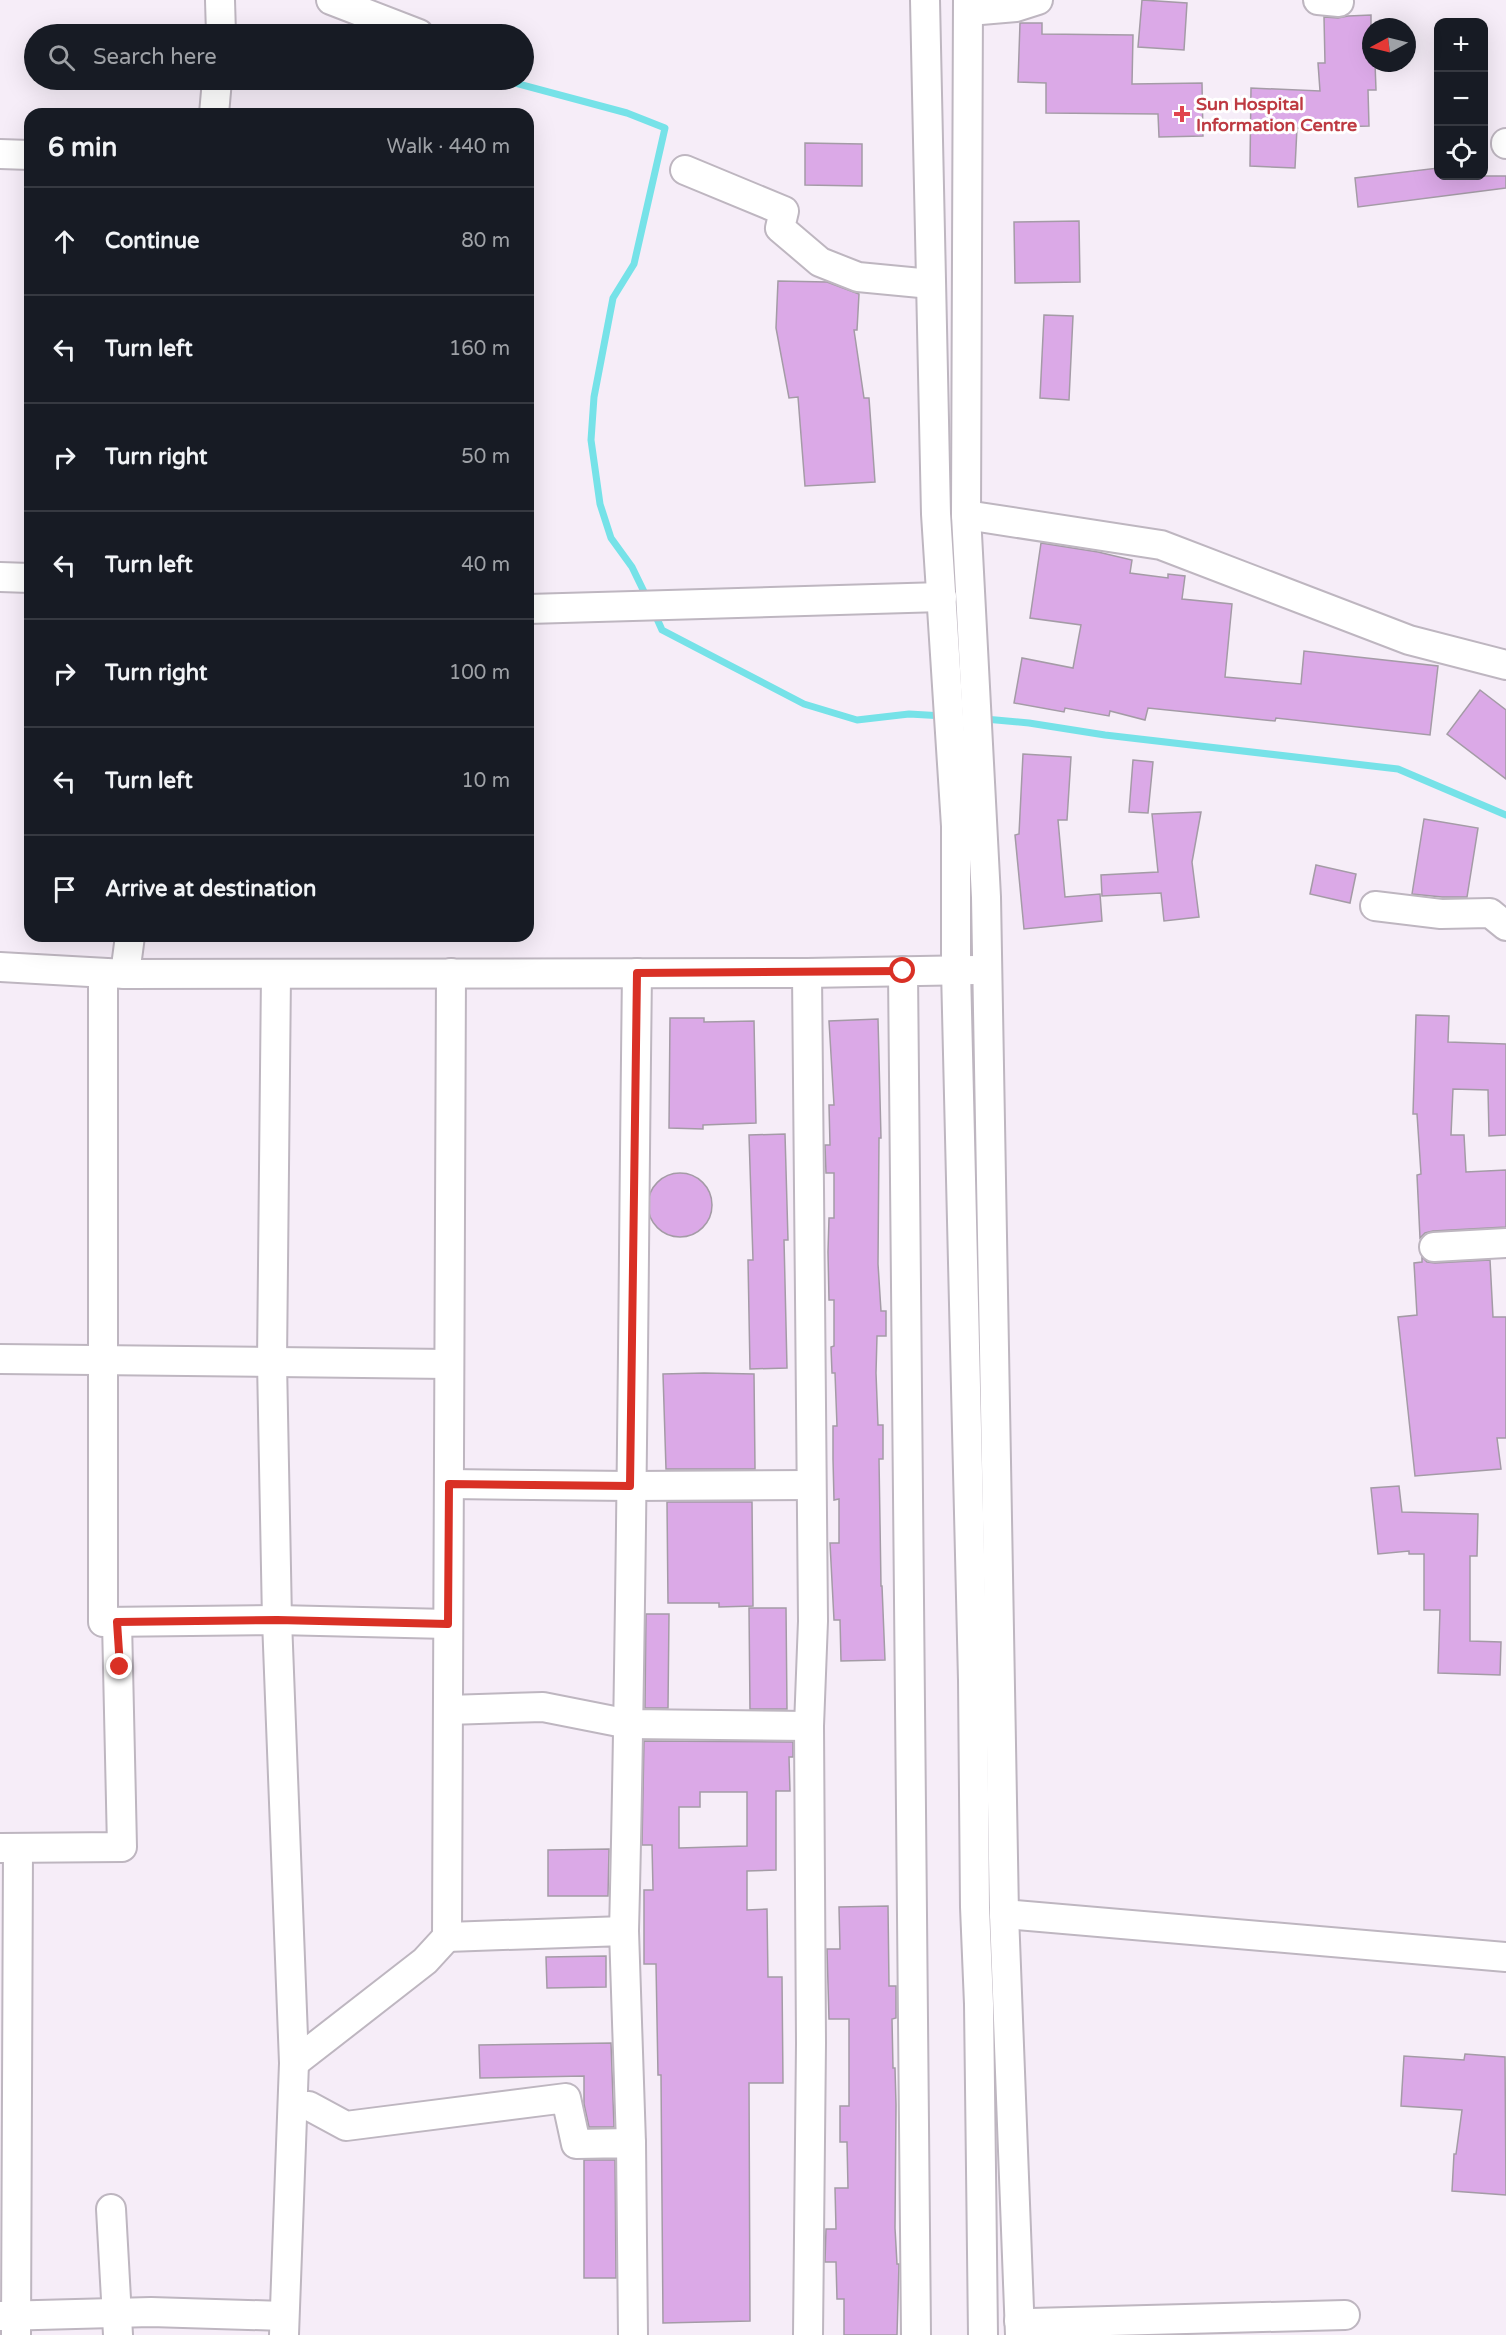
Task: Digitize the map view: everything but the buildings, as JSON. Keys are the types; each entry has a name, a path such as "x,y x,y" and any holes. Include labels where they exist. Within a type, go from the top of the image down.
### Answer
{"street":[{"path":"220,0 221,24"},
{"path":"331,0 393,24"},
{"path":"925,0 936,514 956,826 956,970 973,1680 983,2335"},
{"path":"1038,0 1016,7 969,5 966,515 986,897 1004,1914 1025,2328 1345,2315"},
{"path":"215,108 216,90"},
{"path":"0,154 24,155"},
{"path":"685,170 784,211 780,228 820,262 858,277 931,284"},
{"path":"966,515 1161,545 1409,640 1506,665"},
{"path":"0,577 24,578"},
{"path":"534,609 942,597"},
{"path":"1375,906 1442,914 1490,913 1506,926"},
{"path":"127,942 114,974 103,1360 103,1622 277,1620 448,1624"},
{"path":"0,967 114,974 807,973 987,969"},
{"path":"903,971 916,2335"},
{"path":"294,2063 425,1961 447,1937 451,973"},
{"path":"633,2335 631,2143 624,1931 629,1725 637,973"},
{"path":"807,973 813,1621 809,1726 811,2043 808,2335"},
{"path":"117,1622 122,1847 9,1848 10,2322 117,2324 151,2312 284,2325 294,2063 277,1620 272,1362 276,974"},
{"path":"1434,1247 1506,1243"},
{"path":"0,1359 449,1364"},
{"path":"449,1484 811,1485"},
{"path":"448,1710 543,1707 629,1725 809,1726"},
{"path":"1004,1914 1506,1957"},
{"path":"447,1937 624,1931"},
{"path":"293,2107 309,2106 346,2126 566,2098 576,2144 631,2143"},
{"path":"111,2209 117,2324"}],"waterway":[{"path":"534,88 627,113 665,128 634,264 613,298 594,397 591,440 600,504 611,538 632,567 648,600"},
{"path":"654,612 662,630 804,704 857,720 909,714 944,716"},
{"path":"985,719 1398,769 1506,815"}],"place":[{"name":"Sun Hospital Information Centre","path":"1182,114"}],"route":[{"path":"120,1667 117,1622 277,1620 448,1624 449,1484 630,1486 637,973 903,971"}]}
